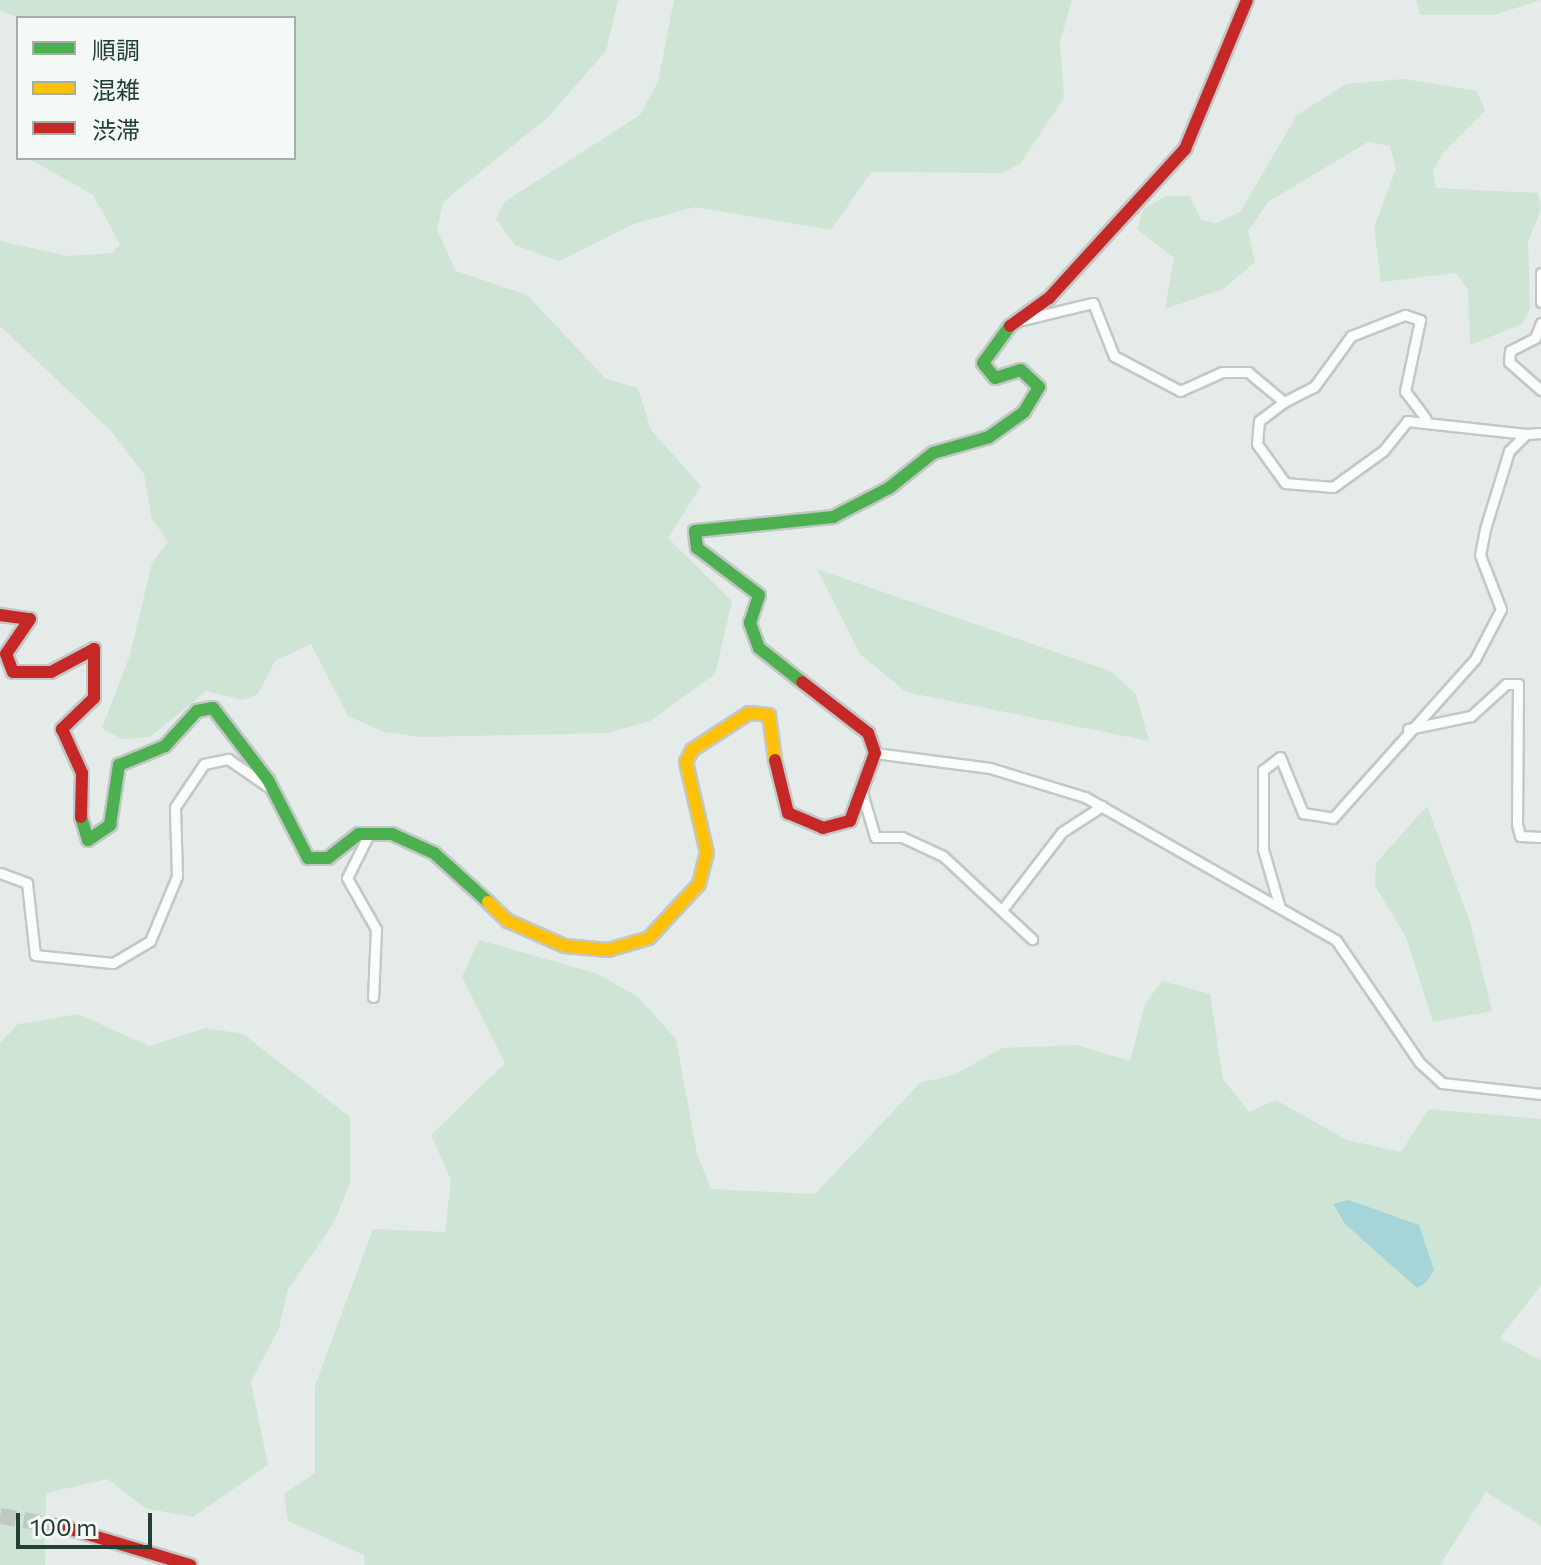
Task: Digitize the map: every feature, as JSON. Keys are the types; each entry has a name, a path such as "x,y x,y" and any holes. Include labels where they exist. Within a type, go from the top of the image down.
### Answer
{"main road":[{"path":"0,615 30,619 6,654 13,672 51,672 86,647 94,649 94,698 62,729 86,789 83,838 100,838 110,825 119,765 165,746 208,708 225,715 273,790 308,858 328,858 370,832 420,843 508,921 565,946 599,951 649,938 699,884 707,853 686,762 716,732 749,713 769,715 775,786 788,813 802,821 837,828 850,821 875,753 868,733 759,648 750,623 759,595 697,548 695,531 833,517 889,488 933,453 1004,429 1039,387 1030,372 995,378 983,369 1015,321 1049,298 1185,149 1247,0"},
{"path":"64,1527 190,1565"}],"street":[{"path":"1541,273 1541,302"},
{"path":"1015,321 1093,303 1114,356 1145,378 1180,391 1222,372 1248,372 1284,402"},
{"path":"1428,420 1416,415 1405,391 1420,320 1405,315 1351,336 1314,387 1284,402 1259,421 1257,444 1272,474 1302,487 1333,487 1383,451 1407,421 1428,420 1526,434 1541,433"},
{"path":"1541,323 1535,338 1510,351 1509,362 1541,390"},
{"path":"1280,908 1260,825 1269,762 1286,763 1303,813 1333,818 1408,729 1475,659 1497,622 1500,598 1480,555 1509,451 1526,434"},
{"path":"1408,729 1471,716 1506,684 1518,684 1517,824 1520,836 1541,837"},
{"path":"875,753 1001,771 1102,806 1342,946 1411,1052 1442,1083 1541,1094"},
{"path":"0,873 27,883 35,955 113,963 150,941 177,876 175,807 204,764 228,759 273,790"},
{"path":"861,789 875,837 924,845 1005,906 1032,939"},
{"path":"1005,906 1062,832 1102,806"},
{"path":"370,832 347,878 376,929 373,997"}],"green space":[{"path":"0,0 618,0 606,51 547,118 443,202 437,230 456,271 527,295 606,379 638,388 651,430 701,486 668,538 732,601 715,674 650,721 607,733 422,737 384,732 348,716 311,644 275,661 258,694 243,700 206,691 150,737 122,739 102,728 130,655 152,563 168,542 152,519 144,474 110,430 0,326 0,241 68,256 112,253 120,244 93,195 32,160 296,160 296,16 16,17 0,10"},
{"path":"674,0 1072,0 1060,42 1064,98 1020,164 1001,173 871,172 831,230 695,207 636,223 559,261 515,245 496,219 504,202 640,115 658,82"},
{"path":"1416,0 1541,0 1494,15 1420,15"},
{"path":"1404,79 1477,91 1485,111 1443,153 1433,170 1436,188 1538,193 1541,209 1528,242 1530,308 1522,324 1470,345 1468,290 1456,273 1381,282 1374,227 1396,169 1390,146 1368,142 1269,201 1248,231 1255,262 1223,289 1165,309 1174,258 1137,229 1143,210 1165,196 1190,196 1201,220 1216,223 1240,212 1297,115 1346,84"},
{"path":"817,569 1110,671 1136,694 1149,741 906,692 860,654"},
{"path":"1427,806 1470,922 1492,1011 1433,1022 1406,937 1375,886 1376,863"},
{"path":"479,940 598,974 638,997 676,1039 697,1154 711,1189 815,1194 920,1083 956,1074 1002,1048 1077,1045 1130,1061 1145,1004 1162,981 1210,994 1223,1079 1249,1112 1276,1100 1347,1140 1401,1152 1429,1109 1541,1119 1541,1285 1500,1338 1541,1361 1541,1526 1486,1492 1440,1565 365,1565 364,1555 288,1521 284,1494 315,1473 315,1386 373,1229 445,1232 451,1180 431,1135 505,1063 462,977"},
{"path":"78,1014 149,1046 206,1028 243,1034 350,1117 350,1184 333,1224 288,1289 279,1328 251,1382 268,1465 193,1517 145,1508 108,1479 46,1493 45,1565 0,1565 0,1043 18,1024"}],"water":[{"path":"1349,1200 1419,1225 1434,1270 1426,1283 1417,1288 1345,1224 1333,1204"}],"tunnel":[{"path":"0,1516 64,1527"}],"traffic: fast":[{"path":"802,682 759,648 750,623 759,595 697,548 695,531 833,517 889,488 933,453 989,437 1024,412 1039,387 1021,370 995,378 983,363 1010,326"},
{"path":"81,817 88,840 110,825 119,765 165,746 197,711 213,708 268,780 308,858 328,858 359,834 392,834 434,853 488,902"}],"traffic: slow":[{"path":"488,902 508,921 565,946 608,950 649,938 699,884 707,853 686,762 692,750 749,713 769,715 775,760"}],"traffic: jam":[{"path":"1010,326 1049,298 1185,149 1247,0"},
{"path":"0,615 30,619 6,654 13,672 51,672 94,649 94,698 62,729 82,773 81,817"},
{"path":"775,760 788,813 823,828 850,821 875,753 868,733 802,682"},
{"path":"64,1527 190,1565"}]}
